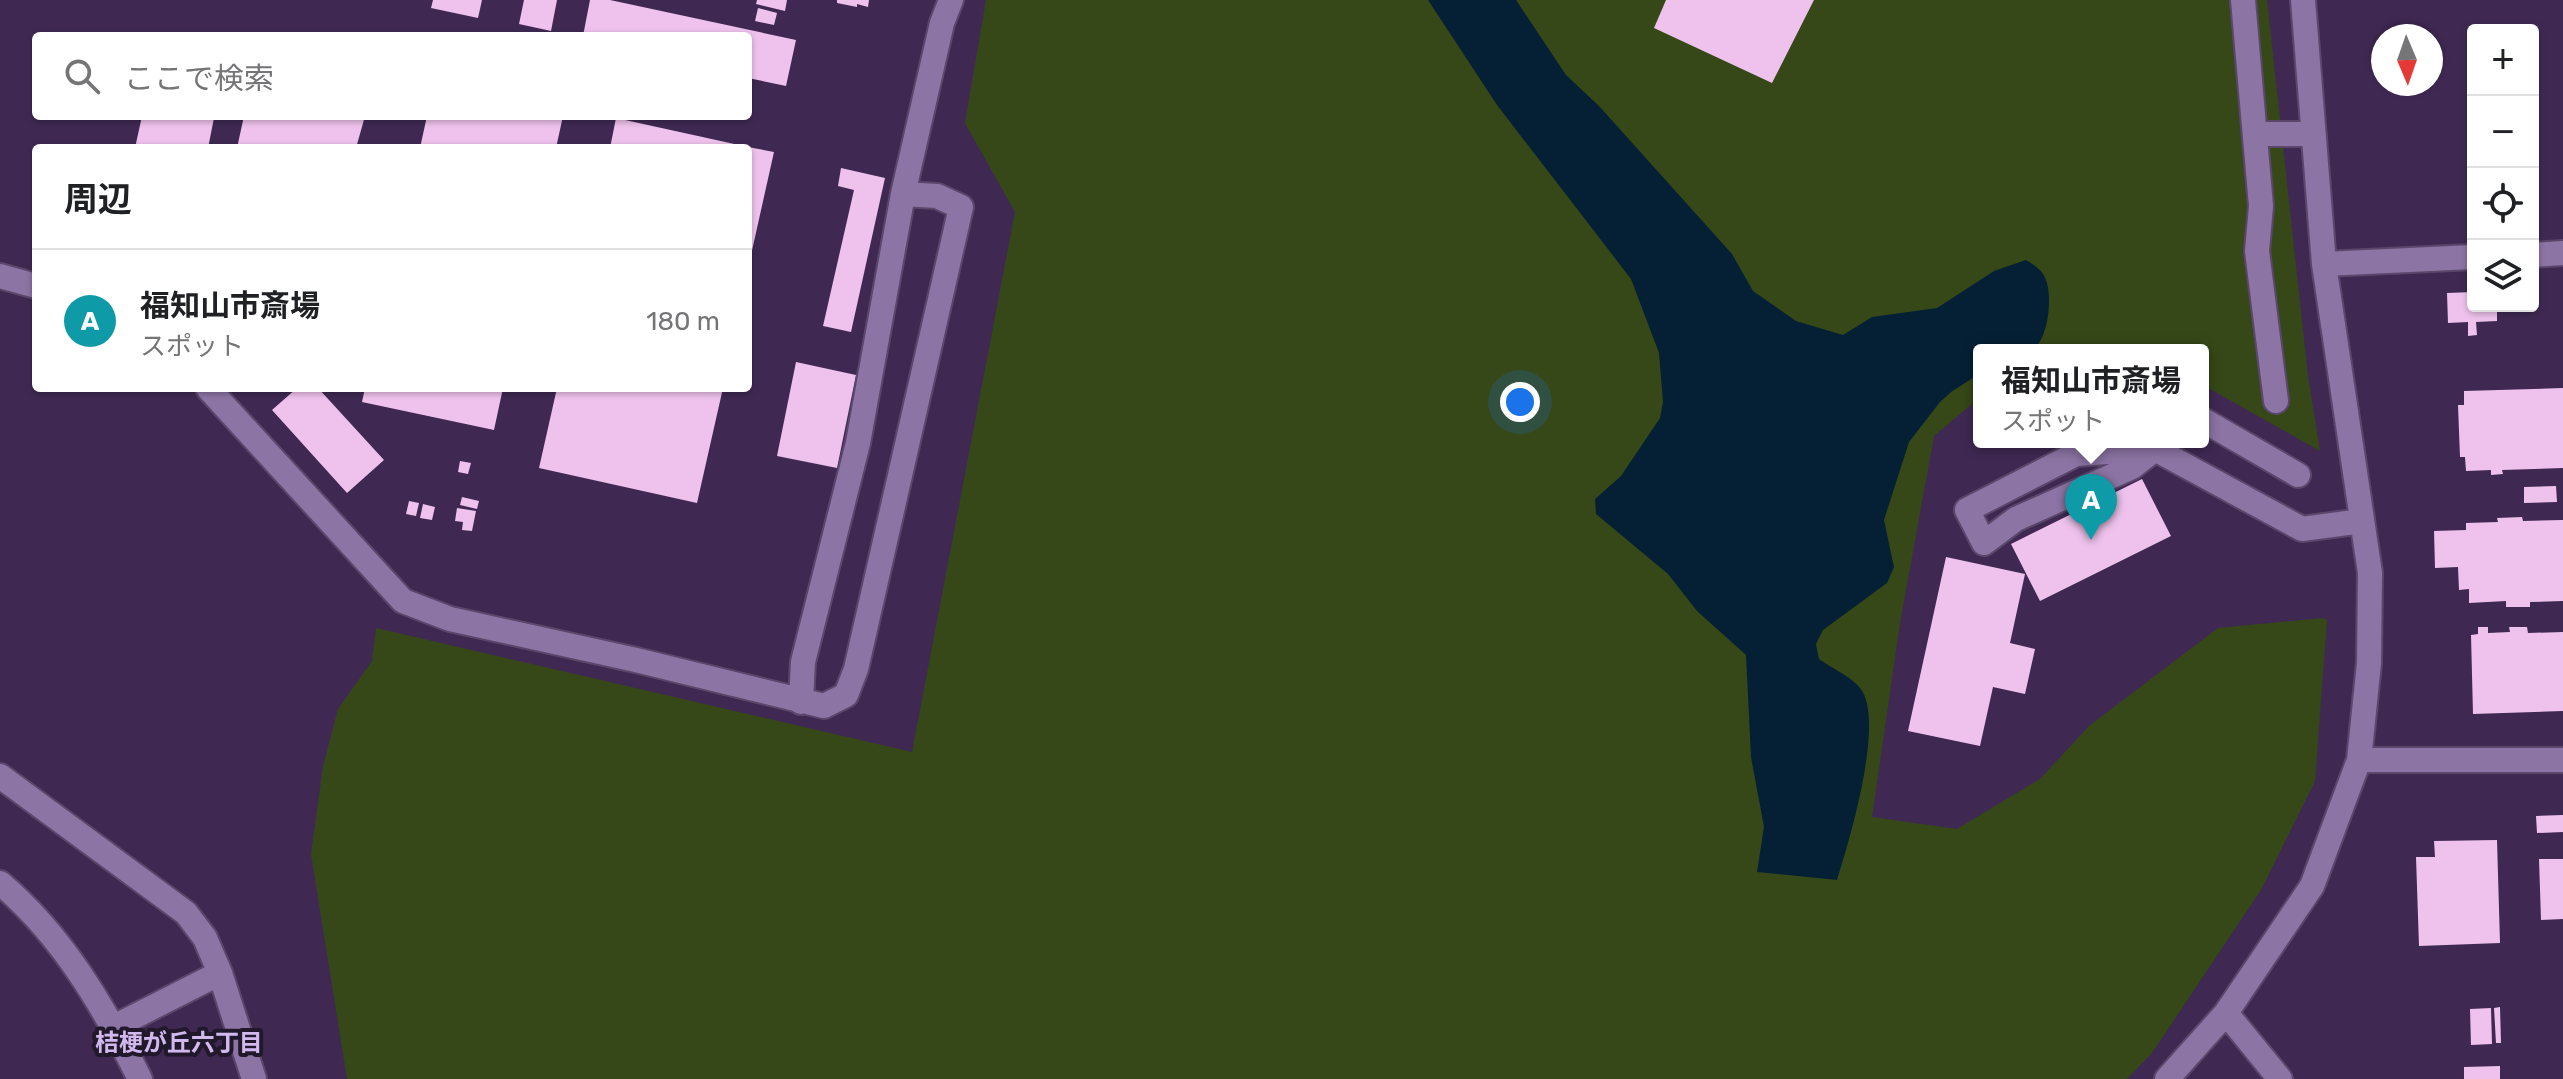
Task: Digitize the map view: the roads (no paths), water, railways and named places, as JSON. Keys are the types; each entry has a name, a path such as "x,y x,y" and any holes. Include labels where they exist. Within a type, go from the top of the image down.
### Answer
{"street":[{"path":"801,702 803,662 858,443 903,194 942,23 951,0"},
{"path":"2243,0 2261,206 2257,251 2276,401"},
{"path":"2167,1079 2226,1013 2312,886 2359,760 2369,663 2370,573 2324,264 2303,0"},
{"path":"2256,134 2313,134"},
{"path":"212,392 403,601 450,619 824,706 846,695 856,669 961,207 937,196 903,194"},
{"path":"2539,255 2563,253"},
{"path":"2324,264 2467,257"},
{"path":"0,276 32,285"},
{"path":"2209,423 2298,475"},
{"path":"2073,448 1967,510 1984,543 2016,519 2132,467 2155,448"},
{"path":"2164,448 2302,529 2362,521"},
{"path":"2359,760 2563,760"},
{"path":"0,776 186,913 205,938 220,973 254,1079"},
{"path":"0,883 23,902 56,939 114,1027 140,1079"},
{"path":"114,1027 220,973"},
{"path":"2226,1013 2280,1079"}],"water":[{"path":"1428,0 1516,0 1566,75 1599,106 1732,254 1753,291 1796,321 1843,335 1872,317 1937,308 1994,271 2026,260 2039,269 2046,279 2049,309 2038,344 1973,344 1973,378 1940,402 1909,442 1884,520 1894,567 1887,583 1823,630 1816,644 1819,659 1860,688 1867,704 1869,726 1863,781 1837,880 1757,872 1764,827 1751,757 1746,655 1697,611 1668,574 1596,514 1595,499 1621,476 1660,418 1663,402 1659,353 1631,279 1497,105"}],"place":[{"name":"福知山市斎場","path":"2091,540"}],"district":[{"name":"桔梗が丘六丁目","path":"179,1043"}]}
